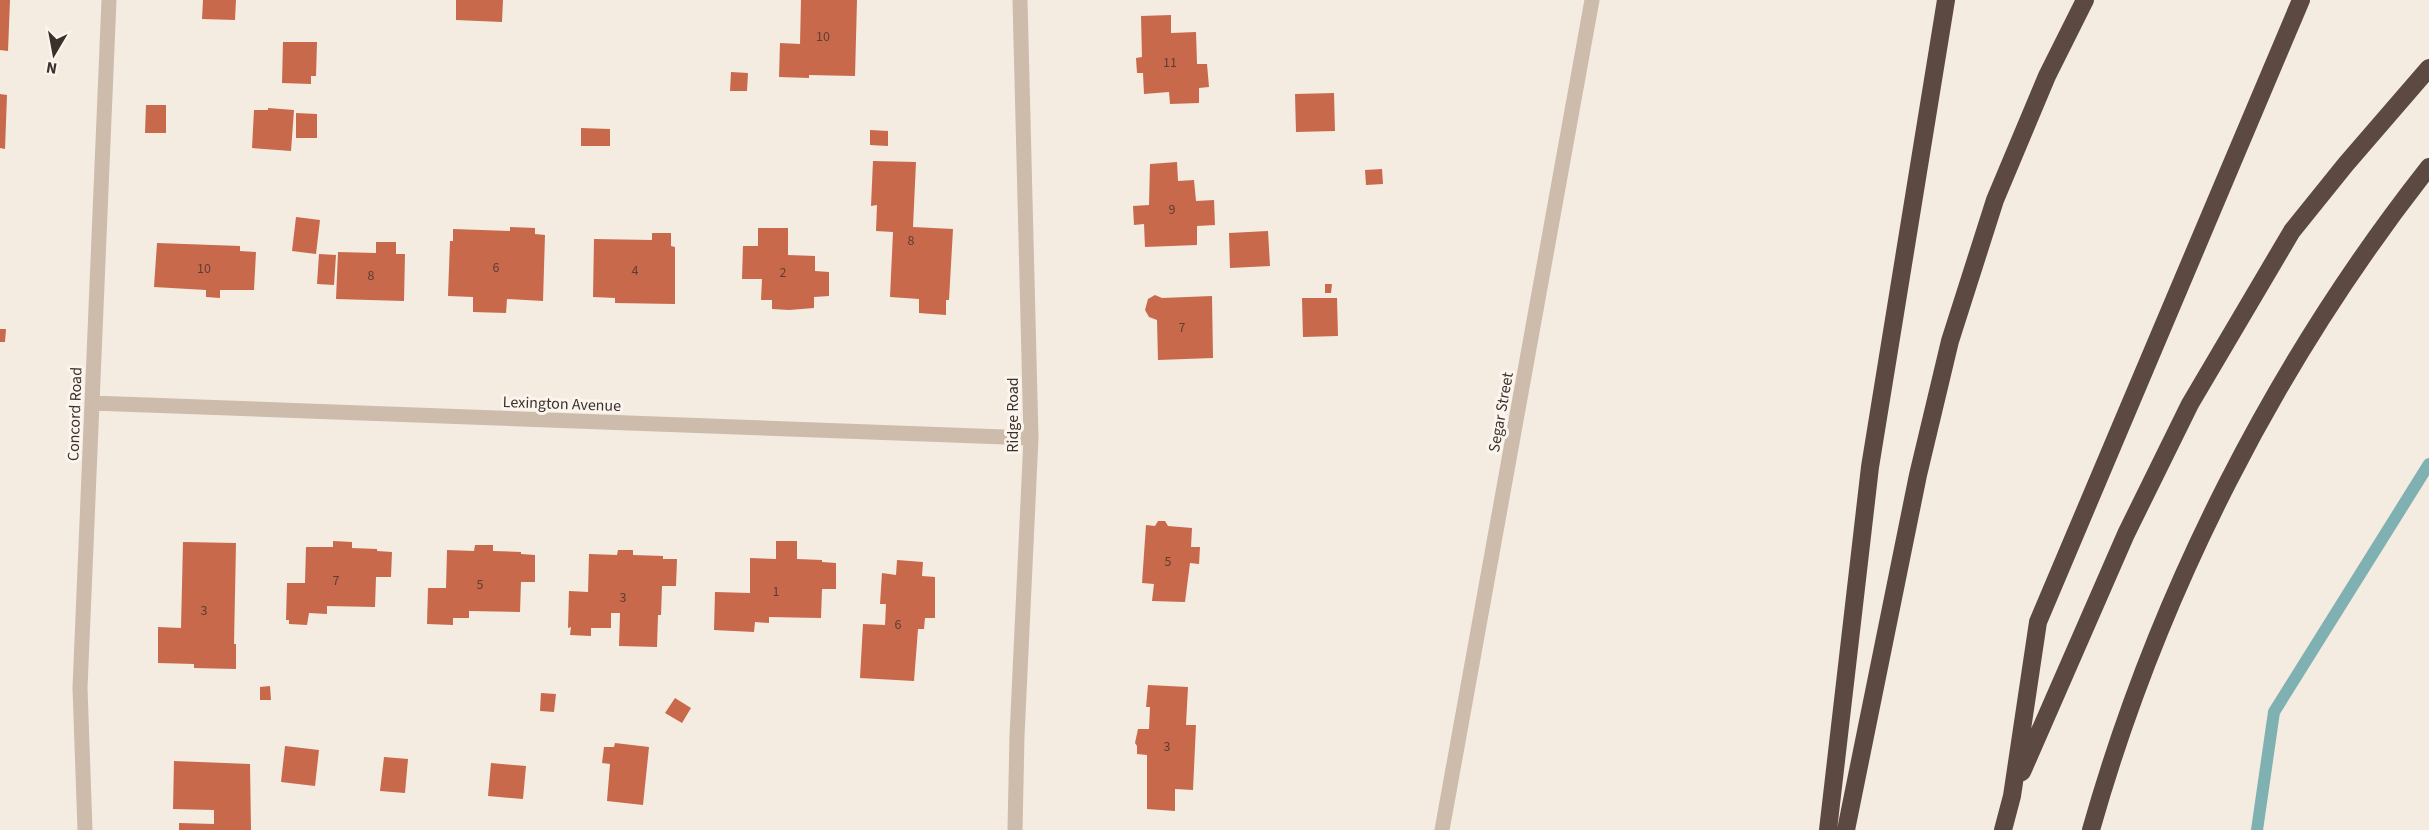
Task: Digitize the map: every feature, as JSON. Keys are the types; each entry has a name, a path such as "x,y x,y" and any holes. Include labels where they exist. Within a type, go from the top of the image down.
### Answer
{"highway":[{"path":"1828,830 1870,467 1946,0"},
{"path":"1846,830 1918,475 1950,341 1995,200 2047,76 2085,0"},
{"path":"2003,830 2012,796 2038,622 2301,0"},
{"path":"2012,796 2126,534 2190,404 2292,231 2429,68"},
{"path":"2091,830 2143,669 2192,559 2254,432 2324,314 2405,197 2429,167"}],"street":[{"name":"Concord Road","path":"85,830 80,688 109,0"},
{"name":"Ridge Road","path":"1015,830 1017,736 1031,438 1020,0"},
{"name":"Segar Street","path":"1442,830 1592,0"},
{"name":"Lexington Avenue","path":"92,403 1031,438"}],"building":[{"path":"0,0 10,0 8,51 0,50"},
{"path":"203,0 236,0 235,20 202,19"},
{"path":"456,0 503,0 502,22 456,20"},
{"path":"801,0 857,0 855,76 779,77 780,43 800,44"},
{"path":"1171,15 1171,33 1196,32 1197,64 1207,64 1209,87 1199,88 1199,103 1170,104 1169,92 1144,94 1143,73 1137,73 1136,58 1142,57 1141,16"},
{"path":"283,42 317,42 316,76 311,76 311,84 282,83"},
{"path":"731,72 748,73 747,91 730,91"},
{"path":"1334,93 1335,131 1296,132 1295,94"},
{"path":"0,94 7,95 5,149 0,148"},
{"path":"146,105 166,105 166,133 145,133"},
{"path":"268,108 294,110 291,151 252,148 254,110 268,110"},
{"path":"296,113 317,114 317,138 296,138"},
{"path":"581,128 610,129 610,146 581,146"},
{"path":"870,130 888,131 888,146 870,145"},
{"path":"873,161 916,162 913,227 953,229 946,315 919,313 919,299 890,297 893,232 876,231 877,205 871,206"},
{"path":"1177,162 1178,181 1194,180 1196,201 1214,200 1215,225 1197,226 1197,245 1145,247 1144,224 1134,225 1133,206 1149,205 1150,164"},
{"path":"1382,169 1383,184 1366,185 1365,170"},
{"path":"296,217 320,220 316,254 292,251"},
{"path":"510,227 535,228 535,234 545,235 543,301 507,299 506,313 473,312 473,297 448,296 450,241 453,241 453,229 510,231"},
{"path":"758,228 788,228 788,255 815,256 815,271 829,272 829,296 814,297 814,308 789,310 772,309 772,300 761,300 762,279 742,279 743,246 758,246"},
{"path":"1268,231 1270,266 1230,268 1229,233"},
{"path":"652,233 671,233 671,246 675,247 675,304 615,303 615,298 593,297 594,239 652,240"},
{"path":"376,242 396,242 396,254 405,254 404,301 336,299 338,252 376,253"},
{"path":"157,243 240,246 240,251 256,252 254,290 220,290 220,298 206,297 206,290 154,287"},
{"path":"319,254 336,255 334,285 317,284"},
{"path":"1325,284 1332,284 1331,293 1325,293"},
{"path":"1155,295 1162,298 1212,296 1213,358 1158,360 1157,320 1149,317 1145,310 1148,299"},
{"path":"1302,298 1337,298 1338,336 1303,337"},
{"path":"0,329 6,329 5,342 0,342"},
{"path":"1158,521 1165,521 1168,526 1192,528 1191,547 1200,547 1199,564 1190,563 1185,602 1152,601 1154,584 1142,583 1146,525 1155,526"},
{"path":"333,541 352,542 352,548 392,552 391,577 376,577 375,607 327,606 327,614 309,613 307,625 289,624 289,620 286,620 287,583 305,583 306,547 333,547"},
{"path":"776,541 797,541 797,559 836,563 836,589 822,589 821,618 769,617 769,623 755,622 754,632 714,630 715,592 750,593 750,558 776,559"},
{"path":"183,542 236,543 234,644 236,644 236,669 194,668 194,664 158,663 158,627 181,628"},
{"path":"475,545 493,545 493,551 535,555 535,582 521,582 520,612 469,611 469,618 453,618 453,625 427,624 428,588 446,588 447,550 474,551"},
{"path":"618,550 633,550 633,555 677,559 676,586 662,586 657,647 619,646 620,613 611,613 611,628 591,628 591,636 570,635 571,627 568,628 569,591 588,592 589,554 617,555"},
{"path":"897,560 923,562 922,576 935,577 935,618 925,618 924,629 918,629 914,681 860,678 863,624 885,625 886,604 880,604 882,573 896,575"},
{"path":"1148,685 1188,687 1186,725 1196,725 1193,790 1175,789 1175,811 1147,809 1147,755 1137,754 1135,743 1138,729 1149,729 1150,707 1146,707"},
{"path":"270,686 271,700 260,700 260,687"},
{"path":"541,693 556,694 554,712 540,711"},
{"path":"675,698 691,708 682,723 665,713"},
{"path":"615,743 649,747 643,805 607,801 610,764 602,763 604,747 614,747"},
{"path":"285,746 319,750 315,786 281,782"},
{"path":"384,757 408,759 405,793 380,791"},
{"path":"174,761 250,764 251,830 179,830 179,823 214,824 214,810 173,809"},
{"path":"491,763 526,766 523,799 488,796"}],"waterway":[{"path":"2257,830 2274,712 2429,464"}]}
